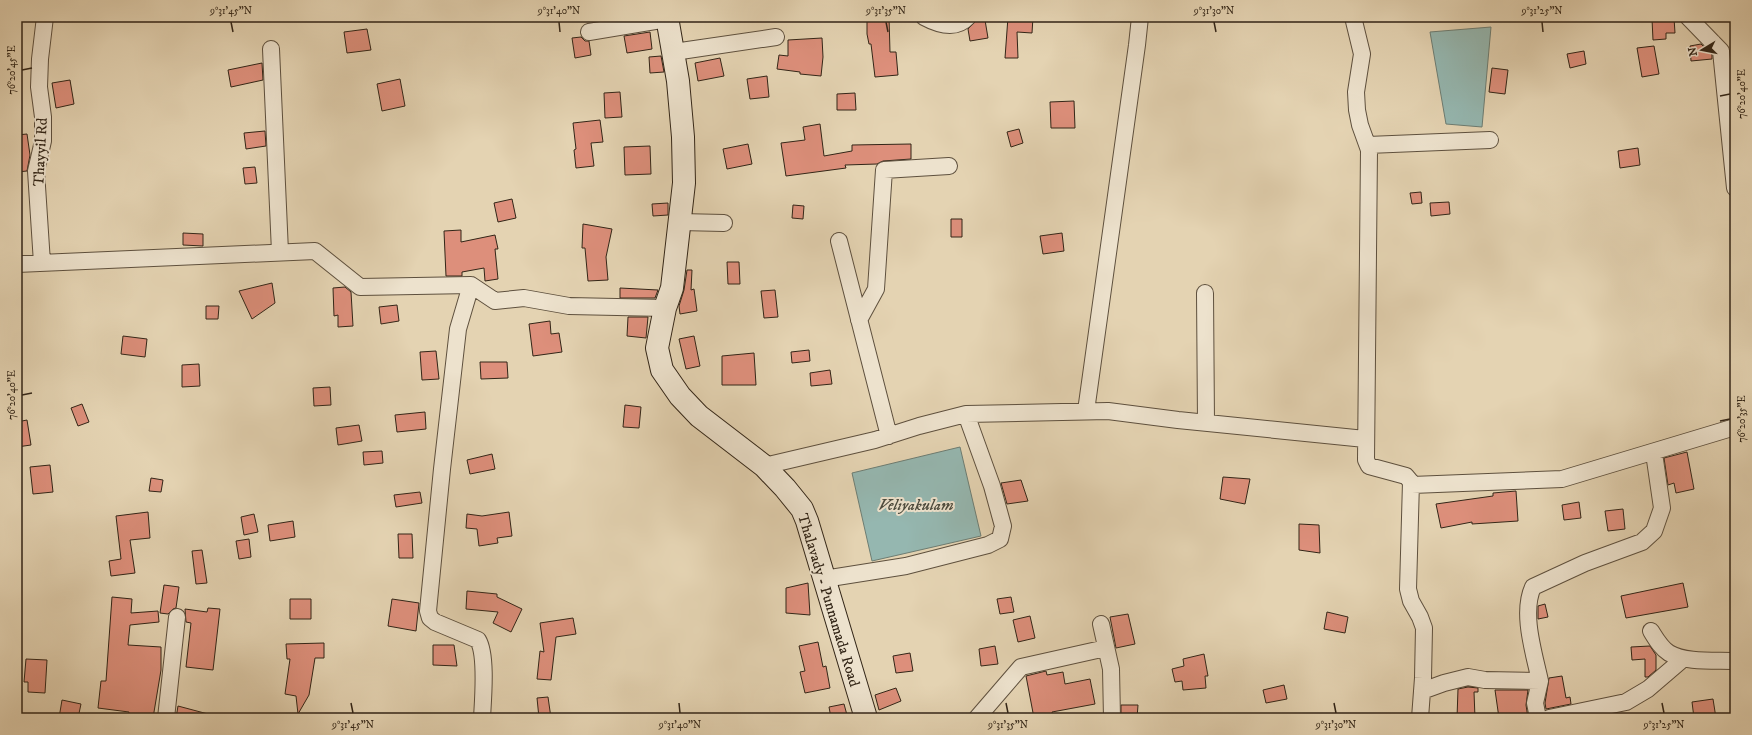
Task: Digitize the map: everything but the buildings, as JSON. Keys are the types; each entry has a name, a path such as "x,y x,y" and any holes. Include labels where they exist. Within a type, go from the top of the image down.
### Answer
{"main road":[{"name":"Thalavady - Punnamada Road","path":"667,18 678,81 684,155 684,183 672,288 665,308 657,348 662,370 671,384 699,416 764,466 802,509 807,521 866,718"}],"street":[{"name":"Thayyil Rd","path":"42,263 36,171 42,141 43,117 39,87 40,60 45,17"},
{"path":"924,17 946,25 960,23 968,17"},
{"path":"1086,411 1138,45 1140,17"},
{"path":"1353,17 1362,54 1356,92 1357,110 1360,125 1368,145 1366,460 1369,466 1406,476 1410,479 1412,485 1408,582 1411,601 1424,628 1420,718"},
{"path":"1688,17 1721,51 1735,188"},
{"path":"589,32 667,18"},
{"path":"674,52 776,37"},
{"path":"271,49 280,252"},
{"path":"1368,145 1490,140"},
{"path":"859,320 876,289 884,170 949,166"},
{"path":"680,222 724,223"},
{"path":"839,241 889,436"},
{"path":"17,264 315,251 360,287 471,285 495,301 524,298 569,306 665,308"},
{"path":"471,285 458,328 428,611 430,618 435,622 478,640 482,645 482,718"},
{"path":"1205,293 1206,423"},
{"path":"764,466 889,436 966,414 1108,411 1206,423 1365,439"},
{"path":"824,579 906,566 988,545 1000,538 1003,526 992,486 966,414"},
{"path":"1412,485 1562,479 1735,427"},
{"path":"1538,718 1535,703 1540,681 1529,627 1528,597 1533,587 1584,563 1642,542 1654,531 1662,508 1653,452"},
{"path":"166,718 177,617"},
{"path":"1101,624 1111,669 1112,718"},
{"path":"1651,631 1660,644 1670,653 1684,658 1735,661"},
{"path":"977,718 1020,667 1106,648"},
{"path":"1549,718 1626,702 1648,689 1684,658"},
{"path":"1422,691 1444,683 1468,677 1485,680 1540,681"}],"water":[{"path":"1491,27 1482,127 1446,124 1430,32"},
{"name":"Veliyakulam","path":"960,447 981,536 872,561 852,473"}]}
